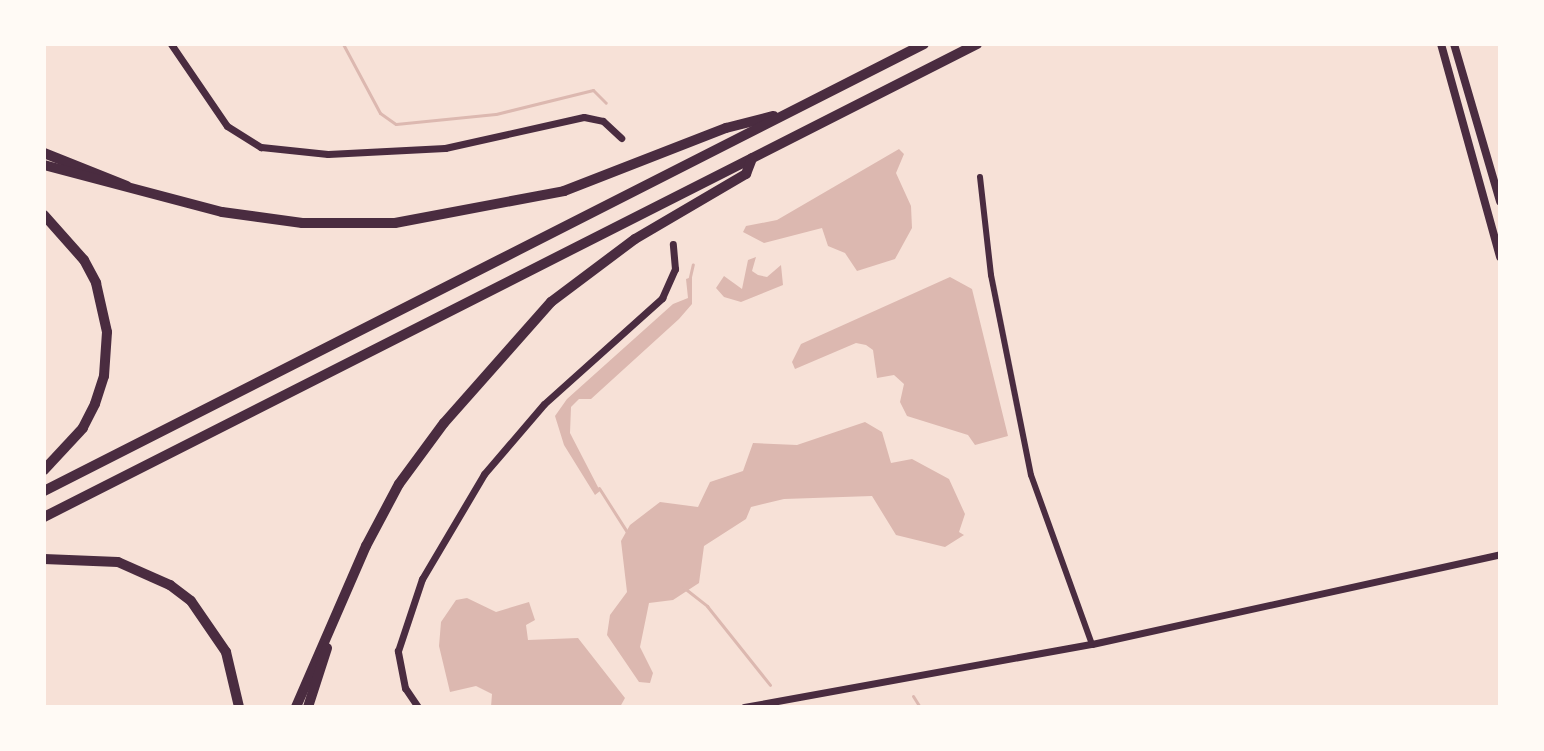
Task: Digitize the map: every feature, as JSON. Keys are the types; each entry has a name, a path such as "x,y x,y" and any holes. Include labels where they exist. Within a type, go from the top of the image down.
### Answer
{"highway":[{"path":"44,491 924,44"},
{"path":"44,517 977,44"},
{"path":"44,165 222,212 302,223 395,223 564,191 726,128 791,112"},
{"path":"44,153 139,192"},
{"path":"296,707 399,484 501,354 551,302 635,239 746,174 752,158"},
{"path":"44,215 84,260 96,283 107,332 104,376 95,404 75,437 44,470"},
{"path":"44,559 118,562 170,585 191,601 226,652 239,707"},
{"path":"308,707 334,623"}],"main road":[{"path":"1441,44 1500,257"},
{"path":"1454,44 1500,201"}],"street":[{"path":"171,44 227,126 261,147 328,154 445,148 584,117 603,121 621,138"},
{"path":"980,177 991,275 1031,475 1092,644"},
{"path":"418,707 405,688 398,651 422,579 484,474 544,404 662,298 675,269 673,244"},
{"path":"744,707 1092,644 1500,554"}],"shaded area":[{"path":"899,149 904,154 896,173 911,206 912,228 895,259 857,271 845,253 828,246 822,228 764,243 743,232 746,226 777,220"},
{"path":"756,257 752,271 767,277 781,265 783,285 741,302 724,297 716,288 724,276 742,289 748,260"},
{"path":"692,277 692,304 679,319 591,399 579,399 571,407 570,433 600,491 595,495 564,445 555,416 567,399 673,304 688,298 686,279"},
{"path":"950,277 972,289 1008,436 975,445 968,435 907,416 900,402 904,384 894,375 877,378 873,350 866,345 856,343 795,369 792,362 801,344"},
{"path":"865,422 882,432 891,463 912,459 949,479 965,514 959,532 964,535 945,547 896,535 872,496 784,499 751,507 746,519 704,546 699,583 673,600 649,603 640,647 653,673 650,683 639,682 607,635 610,615 627,592 621,541 630,525 660,502 698,507 710,482 743,471 753,443 797,445"},
{"path":"467,598 496,612 529,602 535,620 526,625 528,640 578,638 625,698 620,707 491,707 492,694 476,686 450,692 439,646 441,622 456,600"}],"waterway":[{"path":"343,44 380,113 396,124 496,114 593,90 606,103"},
{"path":"689,281 693,264"},
{"path":"599,488 627,532"},
{"path":"683,587 707,606 770,685"},
{"path":"913,696 920,707"}]}
